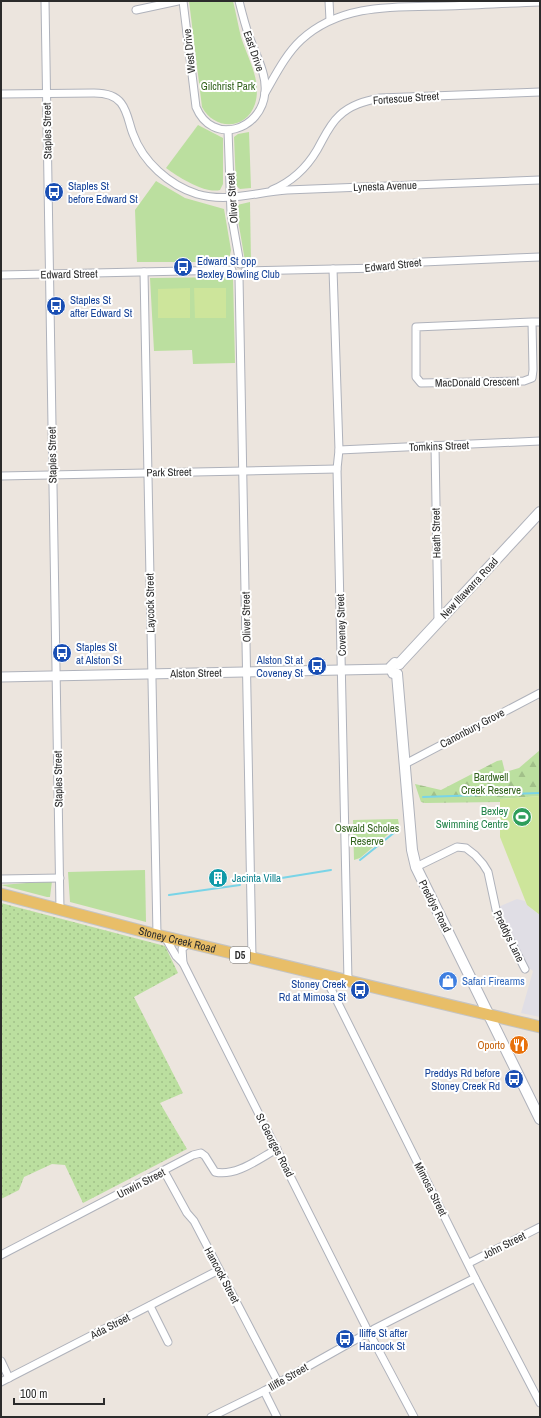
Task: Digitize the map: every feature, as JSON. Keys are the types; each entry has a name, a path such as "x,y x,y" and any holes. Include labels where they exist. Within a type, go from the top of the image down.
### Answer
{"main road":[{"name":"New Illawarra Road","path":"396,669 438,620 540,512"},
{"name":"Preddys Road","path":"396,669 412,850 416,867 540,1119"},
{"name":"Stoney Creek Road","path":"1,894 161,936 540,1027"}],"street":[{"name":"Staples Street","path":"45,1 60,910"},
{"path":"136,10 178,1"},
{"name":"West Drive","path":"183,1 196,106 201,117 211,125 228,130"},
{"name":"East Drive","path":"228,130 239,128 250,122 259,110 265,92 263,76 239,1"},
{"path":"329,1 330,20"},
{"path":"265,92 293,49 311,32 330,20 376,8 540,2"},
{"name":"Fortescue Street","path":"264,193 286,182 303,168 316,152 333,122 347,109 358,104 386,97 540,92"},
{"name":"Lynesta Avenue","path":"1,94 100,93 114,97 125,109 132,133 141,151 153,166 173,182 197,194 231,198 264,193 540,180"},
{"name":"Oliver Street","path":"228,130 231,213 240,264"},
{"name":"Edward Street","path":"245,271 380,268 423,262 540,257"},
{"path":"240,264 244,267 245,271 243,275 239,277 235,276 232,270 236,265 240,264"},
{"name":"Edward Street","path":"1,275 232,270"},
{"name":"Coveney Street","path":"333,270 339,450 337,469 342,670 344,865 348,981"},
{"name":"Laycock Street","path":"144,272 152,674 161,936"},
{"name":"Oliver Street","path":"239,277 252,958"},
{"name":"MacDonald Crescent","path":"532,322 532,378 524,381 421,383 416,377 416,327 532,322 540,322"},
{"name":"Tomkins Street","path":"339,450 540,441"},
{"name":"Heath Street","path":"435,446 438,620"},
{"name":"Park Street","path":"1,476 337,469"},
{"name":"Alston Street","path":"1,677 396,669"},
{"name":"Canonbury Grove","path":"405,764 540,693"},
{"name":"Preddys Lane","path":"416,867 457,847 464,847 474,855 483,864 488,872 497,914 525,969"},
{"path":"1,879 60,878"},
{"name":"St Georges Road","path":"161,936 183,963 366,1327"},
{"path":"183,963 182,949 186,945 192,943"},
{"name":"Mimosa Street","path":"324,975 469,1263 475,1278 540,1403"},
{"name":"Unwin Street","path":"1,1255 193,1156 201,1153 206,1156 215,1172 223,1174 238,1169 277,1149"},
{"name":"Hancock Street","path":"164,1171 187,1213 194,1221 278,1382"},
{"name":"John Street","path":"469,1263 540,1227"},
{"name":"Ada Street","path":"1,1382 219,1270"},
{"path":"372,1338 368,1339 364,1335 364,1330 366,1327 374,1329 475,1278"},
{"path":"150,1306 168,1342"},
{"path":"372,1338 376,1334 374,1329"},
{"name":"Iliffe Street","path":"211,1417 264,1391 364,1335"},
{"path":"372,1338 414,1417"},
{"path":"1,1361 9,1378"},
{"path":"264,1391 277,1417"}],"shaded area":[{"path":"517,899 525,901 527,905 540,915 540,1017 521,1013 533,971 529,968 498,907"}],"green space":[{"name":"Gilchrist Park","path":"189,1 233,1 241,37 253,70 257,87 255,104 251,113 245,119 237,123 222,123 214,120 207,115 202,107"},
{"path":"198,125 223,138 223,184 220,190 207,190 199,187 177,176 166,168"},
{"path":"249,132 251,188 240,189 236,186 234,137 238,134"},
{"path":"156,181 185,198 224,209 231,250 229,260 225,262 137,262 135,210"},
{"path":"250,202 251,261 245,261 236,208 237,205"},
{"path":"233,277 235,363 193,364 192,350 154,351 150,278"},
{"path":"190,288 190,318 158,318 158,289"},
{"path":"194,288 226,288 226,318 195,318"},
{"name":"Bardwell Creek Reserve","path":"540,750 540,796 500,799 500,802 421,802 415,784 441,790 497,761 502,760 505,772 519,768"},
{"path":"540,796 540,915 527,905 500,837 500,799"},
{"name":"Oswald Scholes Reserve","path":"398,819 399,825 360,858 354,860 353,820"},
{"path":"145,870 146,922 70,902 68,872"},
{"path":"52,881 50,897 1,885"},
{"path":"1,903 165,946 178,973 134,997 183,1093 160,1103 187,1149 83,1203 65,1165 52,1164 24,1177 19,1190 1,1199"}],"waterway":[{"path":"423,797 540,793"},
{"path":"360,860 395,832"},
{"path":"263,881 331,870"},
{"path":"169,895 240,885"}],"place":[{"name":"Staples St before Edward St","path":"54,192"},
{"name":"Edward St opp Bexley Bowling Club","path":"183,267"},
{"name":"Staples St after Edward St","path":"56,306"},
{"name":"Staples St at Alston St","path":"62,653"},
{"name":"Alston St at Coveney St","path":"317,666"},
{"name":"Bexley Swimming Centre","path":"522,817"},
{"name":"Jacinta Villa","path":"218,878"},
{"name":"Safari Firearms","path":"448,981"},
{"name":"Stoney Creek Rd at Mimosa St","path":"360,990"},
{"name":"Oporto","path":"519,1045"},
{"name":"Preddys Rd before Stoney Creek Rd","path":"514,1079"},
{"name":"Iliffe St after Hancock St","path":"345,1339"}]}
